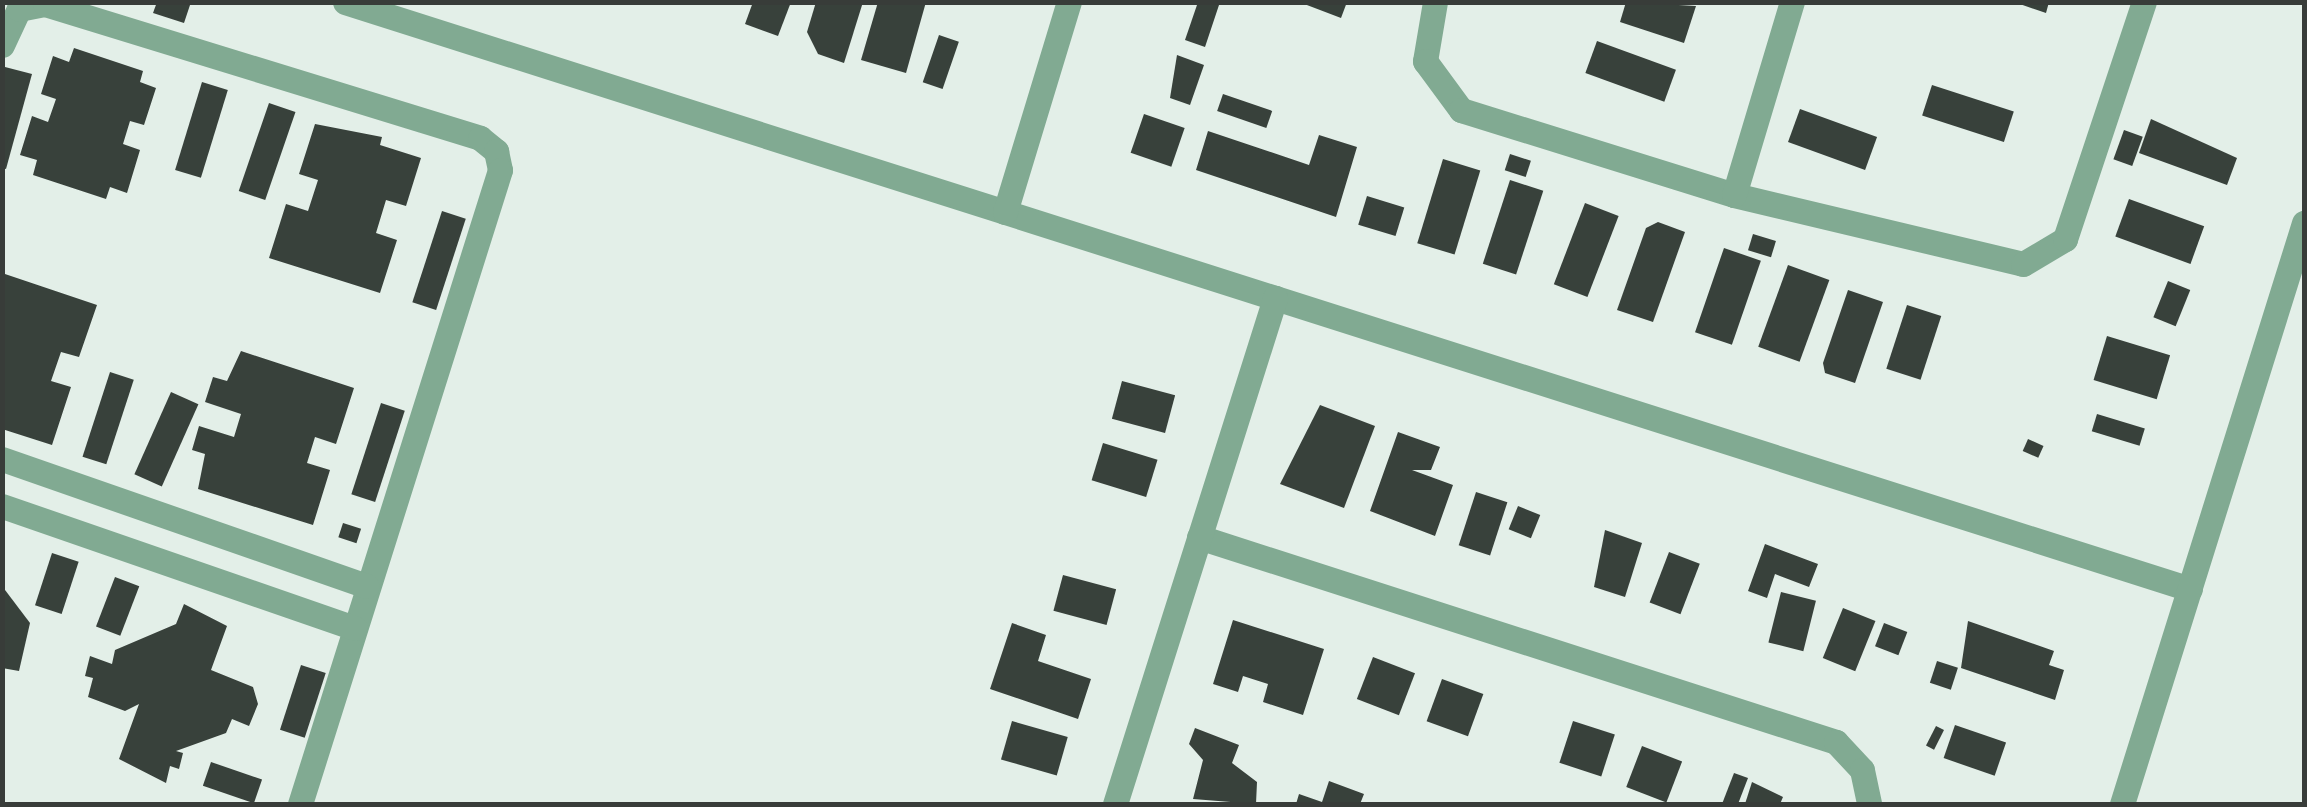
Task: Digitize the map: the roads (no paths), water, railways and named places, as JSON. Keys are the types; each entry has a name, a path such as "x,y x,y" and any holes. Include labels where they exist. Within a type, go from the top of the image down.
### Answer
{"street":[{"path":"345,2 2190,589"},
{"path":"1005,212 1069,2"},
{"path":"1435,2 1425,61 1462,110 1734,195 2023,264 2048,256 2066,239 2144,2"},
{"path":"1734,195 1792,2"},
{"path":"2,45 19,9 44,4 480,138 496,152 500,170 300,804"},
{"path":"2122,804 2304,223"},
{"path":"1115,804 1274,298"},
{"path":"2,460 367,586"},
{"path":"2,506 354,628"},
{"path":"1199,538 1836,742 1862,770 1869,804"}]}
